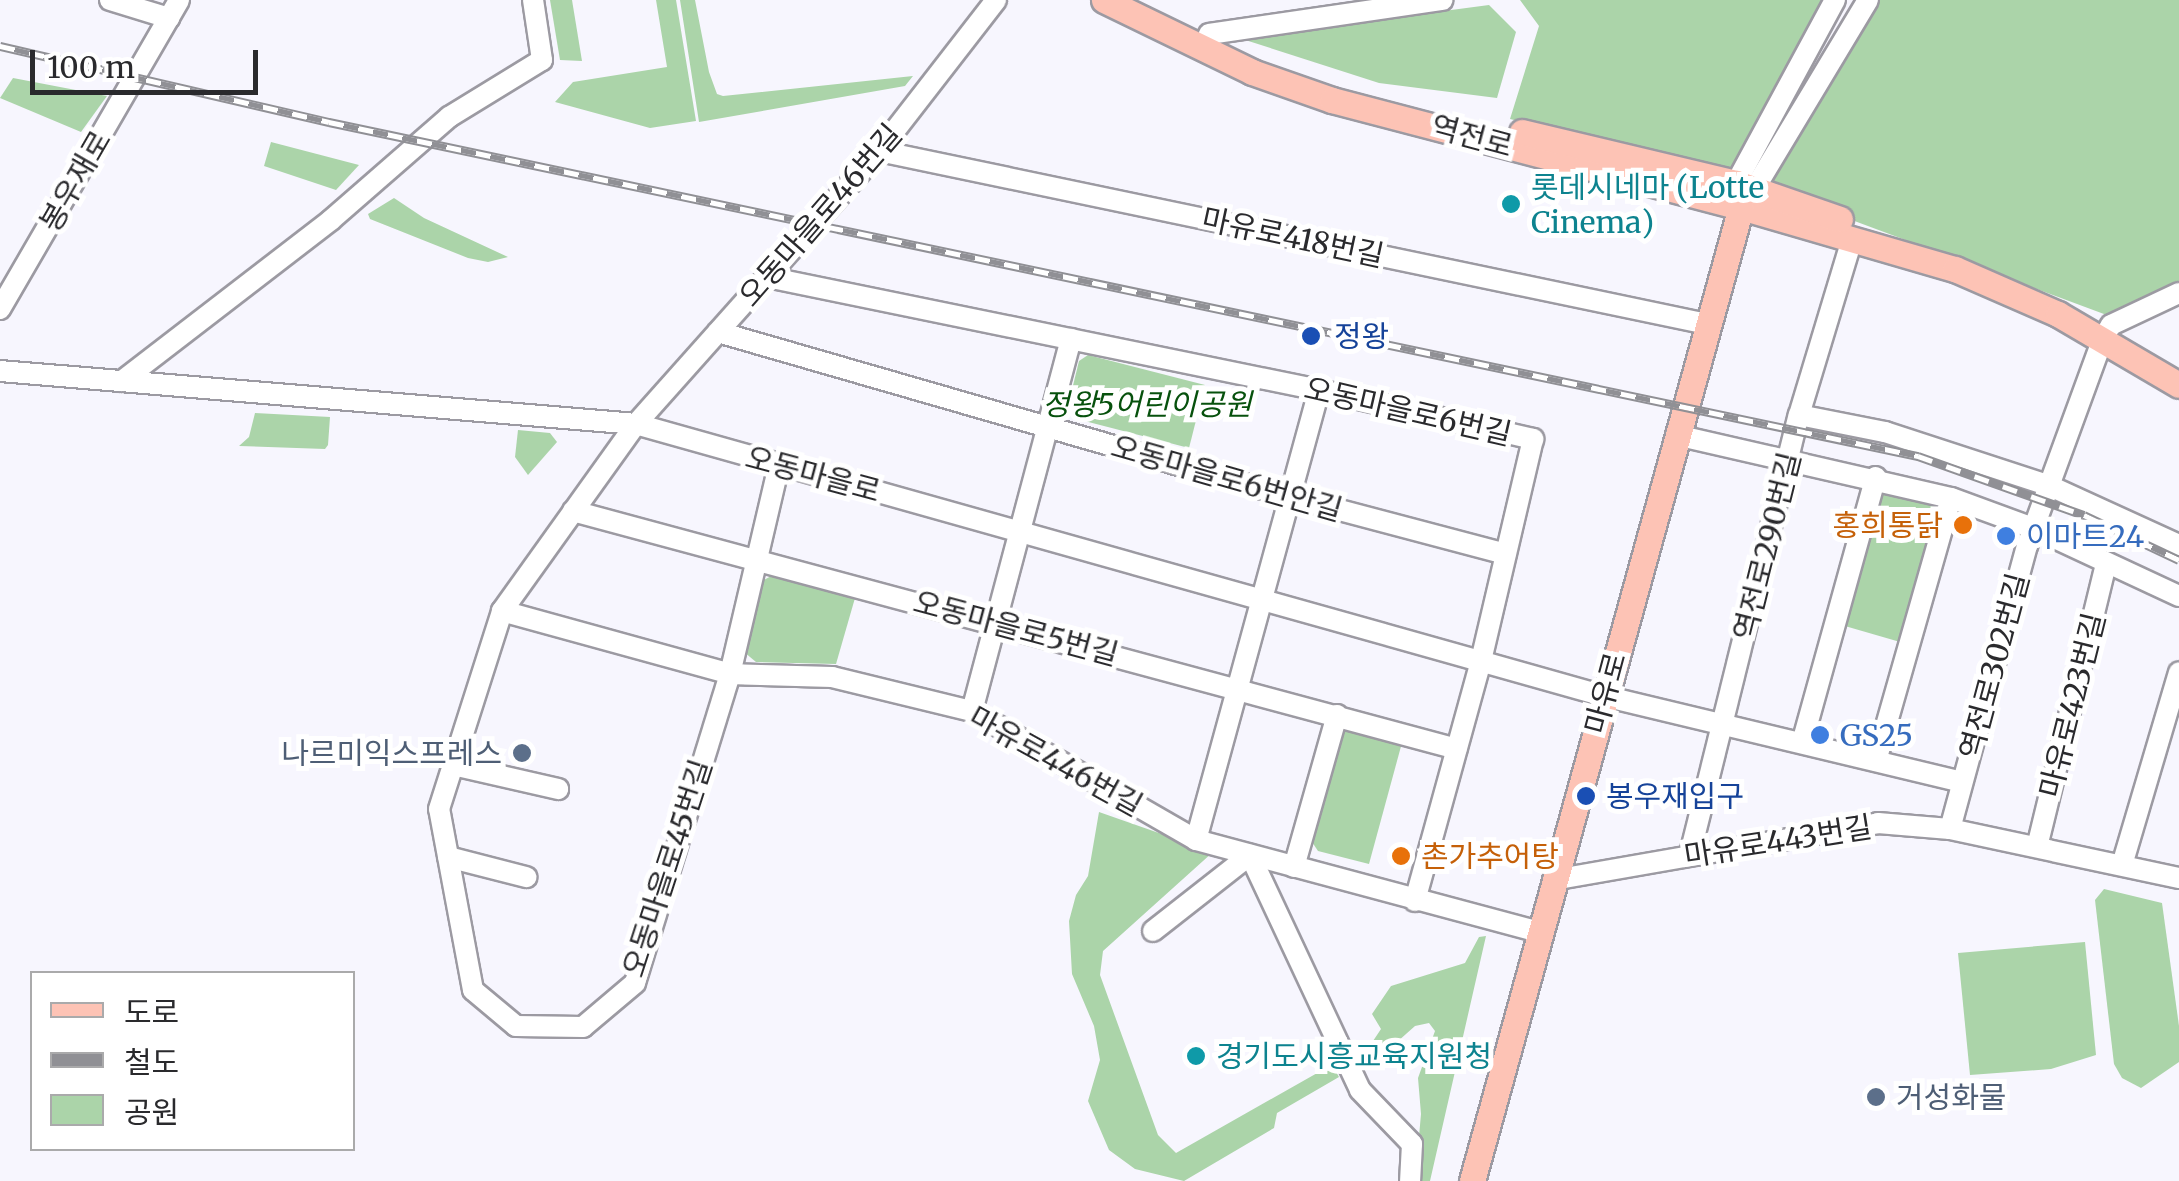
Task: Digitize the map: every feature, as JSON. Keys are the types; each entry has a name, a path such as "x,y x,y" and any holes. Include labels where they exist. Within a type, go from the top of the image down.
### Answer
{"main road":[{"name":"역전로","path":"1104,0 1252,72 1300,90 1745,194 1852,240 1955,268 2179,366"},
{"name":"역전로","path":"1141,0 1290,71 1745,194 2013,277 2107,332 2179,385"},
{"name":"마유로","path":"1472,1181 1745,194"}],"street":[{"path":"110,0 174,9"},
{"path":"122,381 331,220 449,117 542,60 533,0"},
{"name":"오동마을로46번길","path":"636,424 879,151 996,0"},
{"path":"1208,34 1443,0"},
{"name":"마유로","path":"1745,194 1835,0"},
{"name":"마유로","path":"1745,194 1868,0"},
{"name":"봉우재로","path":"0,309 174,9"},
{"name":"마유로418번길","path":"879,151 1706,324"},
{"name":"역전로290번길","path":"1690,854 1799,415 1852,240"},
{"name":"오동마을로6번길","path":"767,277 1318,390 1532,440 1481,660"},
{"path":"2107,332 2179,294"},
{"name":"오동마을로6번안길","path":"718,332 1290,497 1506,554"},
{"name":"역전로302번길","path":"1950,828 2034,528 2107,332"},
{"path":"972,710 1071,340"},
{"name":"오동마을로","path":"0,371 636,424 1604,696 1721,724"},
{"path":"1196,840 1318,390"},
{"path":"1799,415 1885,432 2050,486 2179,545"},
{"name":"오동마을로45번길","path":"636,424 502,611 439,809 473,990 516,1026 584,1027 635,983 730,674 779,465"},
{"path":"1676,434 1876,477 1951,498 2034,528 2179,596"},
{"path":"1802,743 1876,477"},
{"path":"1876,761 1951,498"},
{"name":"오동마을로5번길","path":"573,512 995,621 1457,749"},
{"name":"마유로423번길","path":"2037,847 2106,563"},
{"name":"마유로446번길","path":"502,611 730,674 832,677 972,710 1196,840 1538,932"},
{"path":"1415,901 1481,660"},
{"path":"2122,865 2179,672"},
{"path":"1294,867 1337,715"},
{"name":"역전로302번길","path":"1721,724 1962,782"},
{"path":"453,765 558,790"},
{"name":"마유로443번길","path":"1553,880 1878,823 1950,828 2179,878"},
{"path":"1153,931 1250,855 1360,1090 1412,1144 1410,1181"},
{"path":"448,858 526,877"}],"green space":[{"path":"550,0 572,0 582,61 560,60"},
{"path":"656,0 676,0 696,121 650,128 555,102 573,82 667,67"},
{"path":"680,0 695,0 709,72 717,94 723,96 913,76 905,86 699,122"},
{"path":"1520,0 1825,0 1732,171 1510,119 1539,26"},
{"path":"1877,0 2179,0 2179,289 2112,317 1766,188"},
{"path":"1489,5 1516,32 1497,98 1379,83 1239,38"},
{"path":"13,78 107,96 81,132 0,98"},
{"path":"271,142 359,165 336,190 264,166"},
{"path":"394,198 424,218 508,257 488,262 468,258 370,219 368,214"},
{"name":"정왕5어린이공원","path":"1088,355 1205,385 1189,448 1073,418 1067,410 1079,361"},
{"path":"255,413 330,417 328,445 325,449 239,446 249,437"},
{"path":"518,430 550,433 557,442 528,475 515,457"},
{"path":"1876,489 1941,501 1907,644 1838,624"},
{"path":"775,574 855,598 836,664 756,662 744,652 762,581"},
{"path":"1352,725 1403,739 1369,864 1318,851 1312,842 1342,731"},
{"path":"1099,812 1213,852 1103,951 1100,975 1158,1135 1176,1153 1319,1072 1335,1070 1339,1077 1277,1113 1274,1128 1184,1181 1135,1169 1109,1150 1088,1101 1100,1060 1094,1026 1072,974 1069,921 1076,895 1088,876"},
{"path":"2104,889 2162,903 2179,1026 2179,1062 2141,1088 2122,1078 2114,1064 2095,900"},
{"path":"1486,936 1430,1181 1415,1181 1421,1114 1418,1078 1435,1031 1429,1023 1415,1026 1379,1058 1370,1058 1367,1050 1381,1029 1372,1014 1391,986 1465,963 1479,937"},
{"path":"2085,942 2096,1055 2051,1069 1970,1075 1958,953"}],"railway":[{"path":"0,46 329,122 1918,456 2084,515 2179,560"}],"place":[{"name":"롯데시네마 (Lotte Cinema)","path":"1511,204"},
{"name":"정왕","path":"1311,336"},
{"name":"홍희통닭","path":"1963,525"},
{"name":"이마트24","path":"2006,536"},
{"name":"GS25","path":"1820,735"},
{"name":"나르미익스프레스","path":"522,753"},
{"name":"봉우재입구","path":"1586,796"},
{"name":"촌가추어탕","path":"1401,856"},
{"name":"경기도시흥교육지원청","path":"1196,1056"},
{"name":"거성화물","path":"1876,1097"}]}
